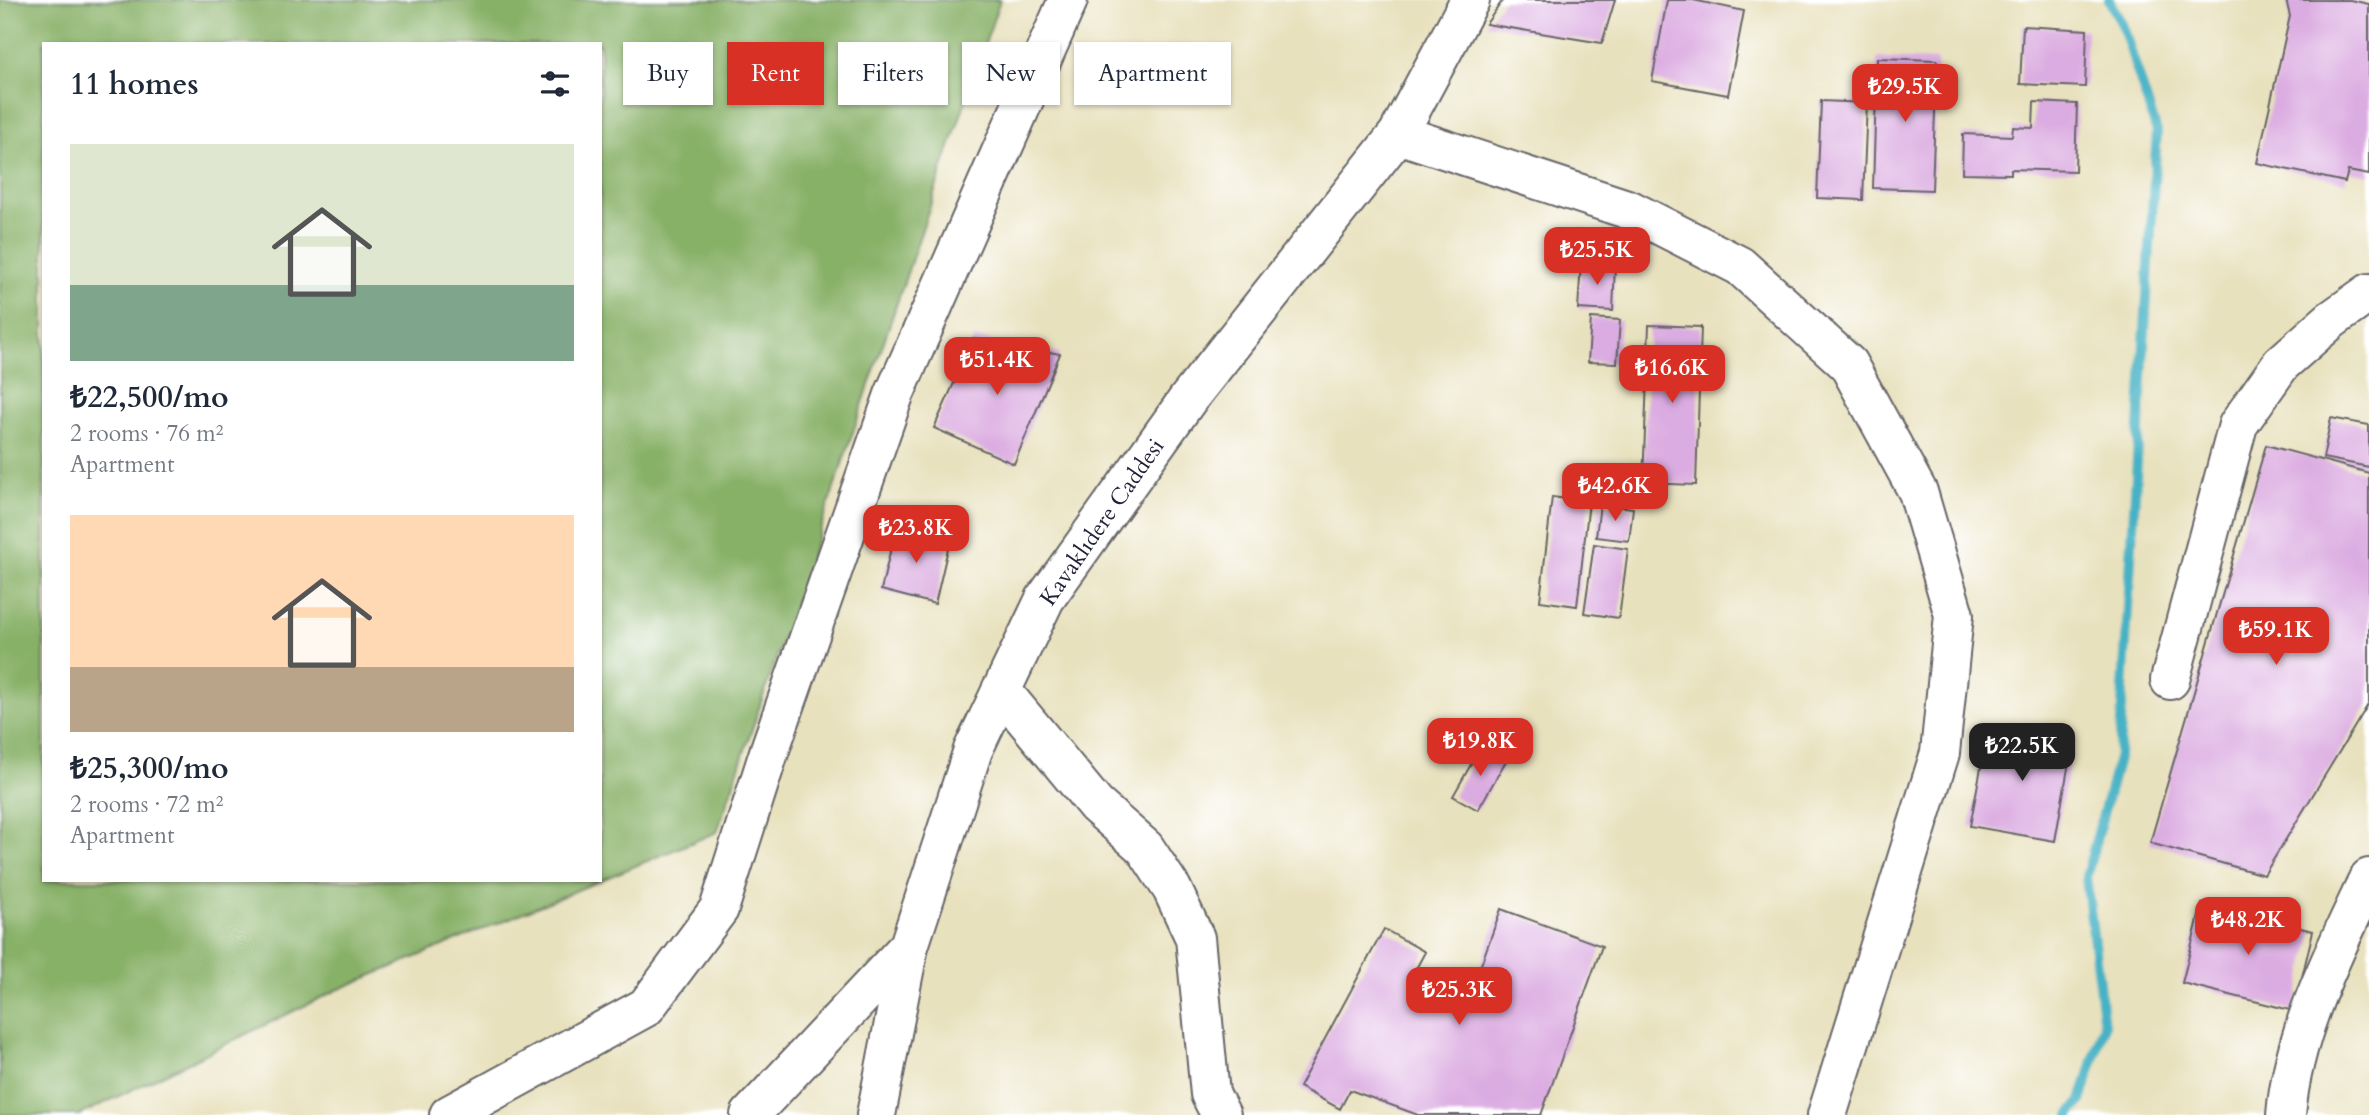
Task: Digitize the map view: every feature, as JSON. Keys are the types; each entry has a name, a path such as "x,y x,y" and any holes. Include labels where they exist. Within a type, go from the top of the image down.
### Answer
{"street":[{"path":"449,1115 646,1007 719,909 770,750 894,395 1068,0"},
{"name":"Kavaklıdere Caddesi","path":"876,1115 909,946 973,750 1045,598 1188,399 1398,134 1470,0"},
{"path":"1398,134 1630,210 1740,266 1848,364 1918,492 1954,615 1940,752 1827,1115"},
{"path":"2170,680 2238,425 2281,364 2331,320 2369,293"},
{"path":"1001,690 1096,805 1145,848 1172,889 1195,939 1210,1094 1221,1115"},
{"path":"2286,1115 2288,1089 2319,983 2369,878"},
{"path":"750,1115 909,946"}],"green space":[{"path":"0,0 1000,0 986,42 962,42 962,105 964,105 717,832 602,880 602,42 42,42 42,882 597,882 337,990 80,1115 0,1115"}],"building":[{"path":"1503,0 1615,0 1602,43 1486,24"},
{"path":"1667,0 1693,0 1744,11 1728,95 1652,81"},
{"path":"2286,0 2350,0 2369,4 2369,175 2348,171 2345,182 2257,163 2290,16"},
{"path":"2023,26 2087,30 2085,87 2020,84"},
{"path":"1877,58 1937,60 1932,190 1873,188"},
{"path":"1821,101 1867,103 1863,200 1817,198"},
{"path":"2034,102 2077,104 2075,171 2011,169 2011,174 1962,173 1963,134 2012,136 2013,127 2033,128"},
{"path":"1581,263 1615,264 1613,311 1578,309"},
{"path":"1591,318 1620,320 1617,363 1588,362"},
{"path":"1649,325 1701,327 1696,485 1643,483"},
{"path":"974,338 1060,354 1014,464 934,428"},
{"path":"2331,418 2369,425 2369,467 2323,458"},
{"path":"2266,445 2369,473 2369,703 2264,875 2150,843"},
{"path":"1552,497 1589,502 1577,606 1540,601"},
{"path":"1600,504 1633,508 1629,541 1596,537"},
{"path":"896,527 950,540 935,604 881,590"},
{"path":"1594,544 1628,549 1619,618 1584,613"},
{"path":"1989,725 2073,740 2055,841 1970,826"},
{"path":"1482,745 1507,759 1478,810 1453,796"},
{"path":"2202,904 2313,931 2294,1011 2182,983"},
{"path":"1501,909 1602,946 1541,1115 1418,1115 1350,1090 1340,1109 1299,1087 1384,929 1425,952 1411,978 1469,998"}],"waterway":[{"path":"2070,1115 2081,1101 2104,1025 2086,877 2119,755 2157,132 2122,24 2109,0"}]}
